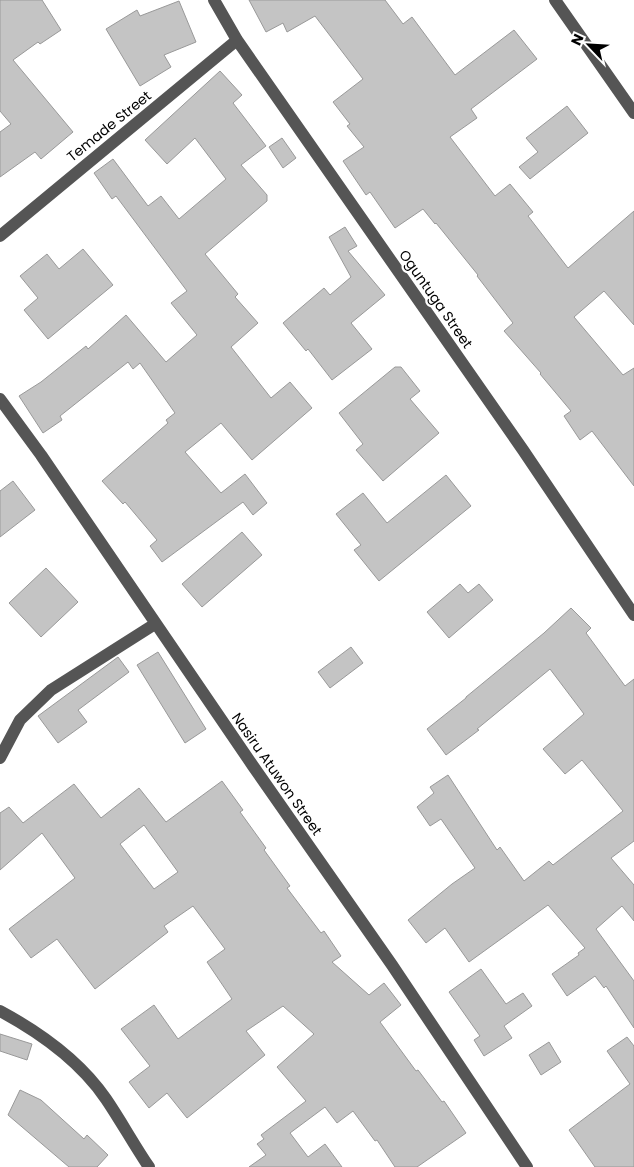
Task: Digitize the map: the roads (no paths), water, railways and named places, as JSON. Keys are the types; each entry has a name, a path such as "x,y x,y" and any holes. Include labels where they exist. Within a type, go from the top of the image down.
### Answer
{"street":[{"name":"Oguntuga Street","path":"214,0 237,40 524,450 634,615"},
{"path":"555,0 634,113"},
{"name":"Temade Street","path":"0,236 237,40"},
{"name":"Nasiru Atuwon Street","path":"0,399 41,455 155,624 392,965 527,1167"},
{"path":"0,758 20,720 51,690 155,624"},
{"path":"0,1011 24,1024 73,1061 105,1097 149,1167"}]}
